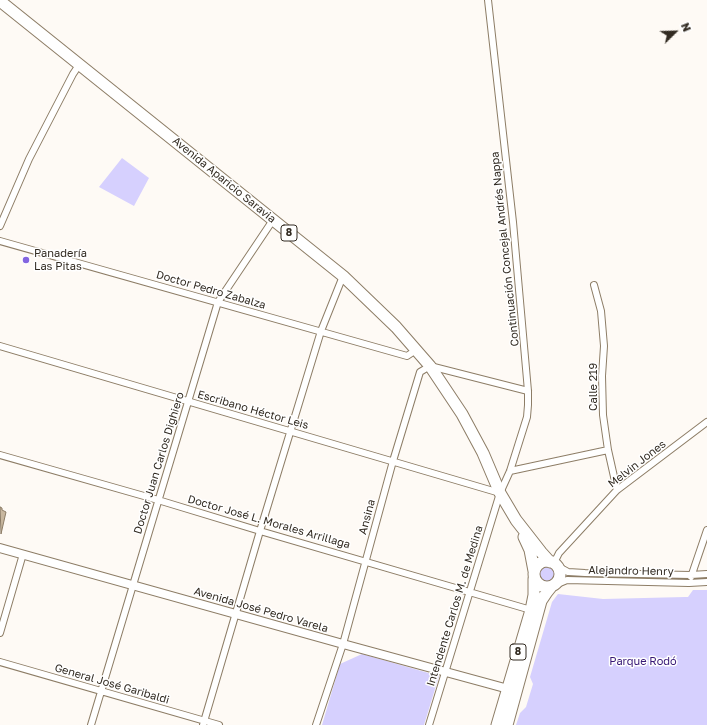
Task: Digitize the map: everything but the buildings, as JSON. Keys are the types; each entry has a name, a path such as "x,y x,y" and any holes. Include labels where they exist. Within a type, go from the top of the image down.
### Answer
{"highway":[{"name":"Avenida Aparicio Saravia","path":"0,1 342,276 396,327 430,366 462,414 483,453 500,493 516,520 530,550 534,575"},
{"name":"Avenida Aparicio Saravia","path":"516,520 541,552 554,564"},
{"path":"553,586 543,587 536,583 534,575 538,564 546,561 554,564"},
{"name":"8","path":"497,725 512,690 541,600 558,582 560,574 554,564"},
{"name":"8","path":"507,725 512,690 534,595 534,575"}],"street":[{"name":"Continuación Concejal Andrés Nappa","path":"488,0 513,222 528,391 527,417 510,471 500,493"},
{"path":"0,226 29,159 73,74 80,65"},
{"name":"Doctor Juan Carlos Dighiero","path":"91,725 218,302 273,220"},
{"name":"Doctor Pedro Zabalza","path":"0,241 407,356 416,350"},
{"path":"203,723 321,331 342,276"},
{"name":"Calle 219","path":"594,285 600,311 604,346 602,376 603,415 608,450 617,490"},
{"name":"Escribano Héctor Leis","path":"0,346 500,493"},
{"path":"430,366 528,391"},
{"name":"Ansina","path":"316,725 343,644 392,461 420,372 430,366"},
{"name":"Melvin Jones","path":"554,564 559,553 617,490 707,422"},
{"path":"510,471 608,450"},
{"name":"Doctor José L. Morales Arrillaga","path":"0,455 531,610"},
{"name":"Intendente Carlos M. de Medina","path":"429,725 500,493"},
{"path":"689,583 707,530"},
{"name":"Avenida José Pedro Varela","path":"0,548 445,673 512,690"},
{"path":"0,633 23,554"},
{"name":"Alejandro Henry","path":"554,564 568,572 691,575 707,574"},
{"name":"Alejandro Henry","path":"553,586 567,580 689,583 707,582"},
{"name":"General José Garibaldi","path":"0,662 101,691 203,723 219,725"}],"green space":[{"path":"122,158 149,178 134,206 99,187"},
{"path":"544,567 550,567 555,572 553,581 550,583 544,583 539,578 539,572"},
{"name":"Parque Rodó","path":"693,590 707,590 707,725 516,725 520,713 526,707 533,684 530,677 552,602 558,594 603,599 688,597"},
{"path":"362,654 439,676 424,725 322,725 340,664"}],"place":[{"name":"Panadería Las Pitas","path":"26,260"}]}
